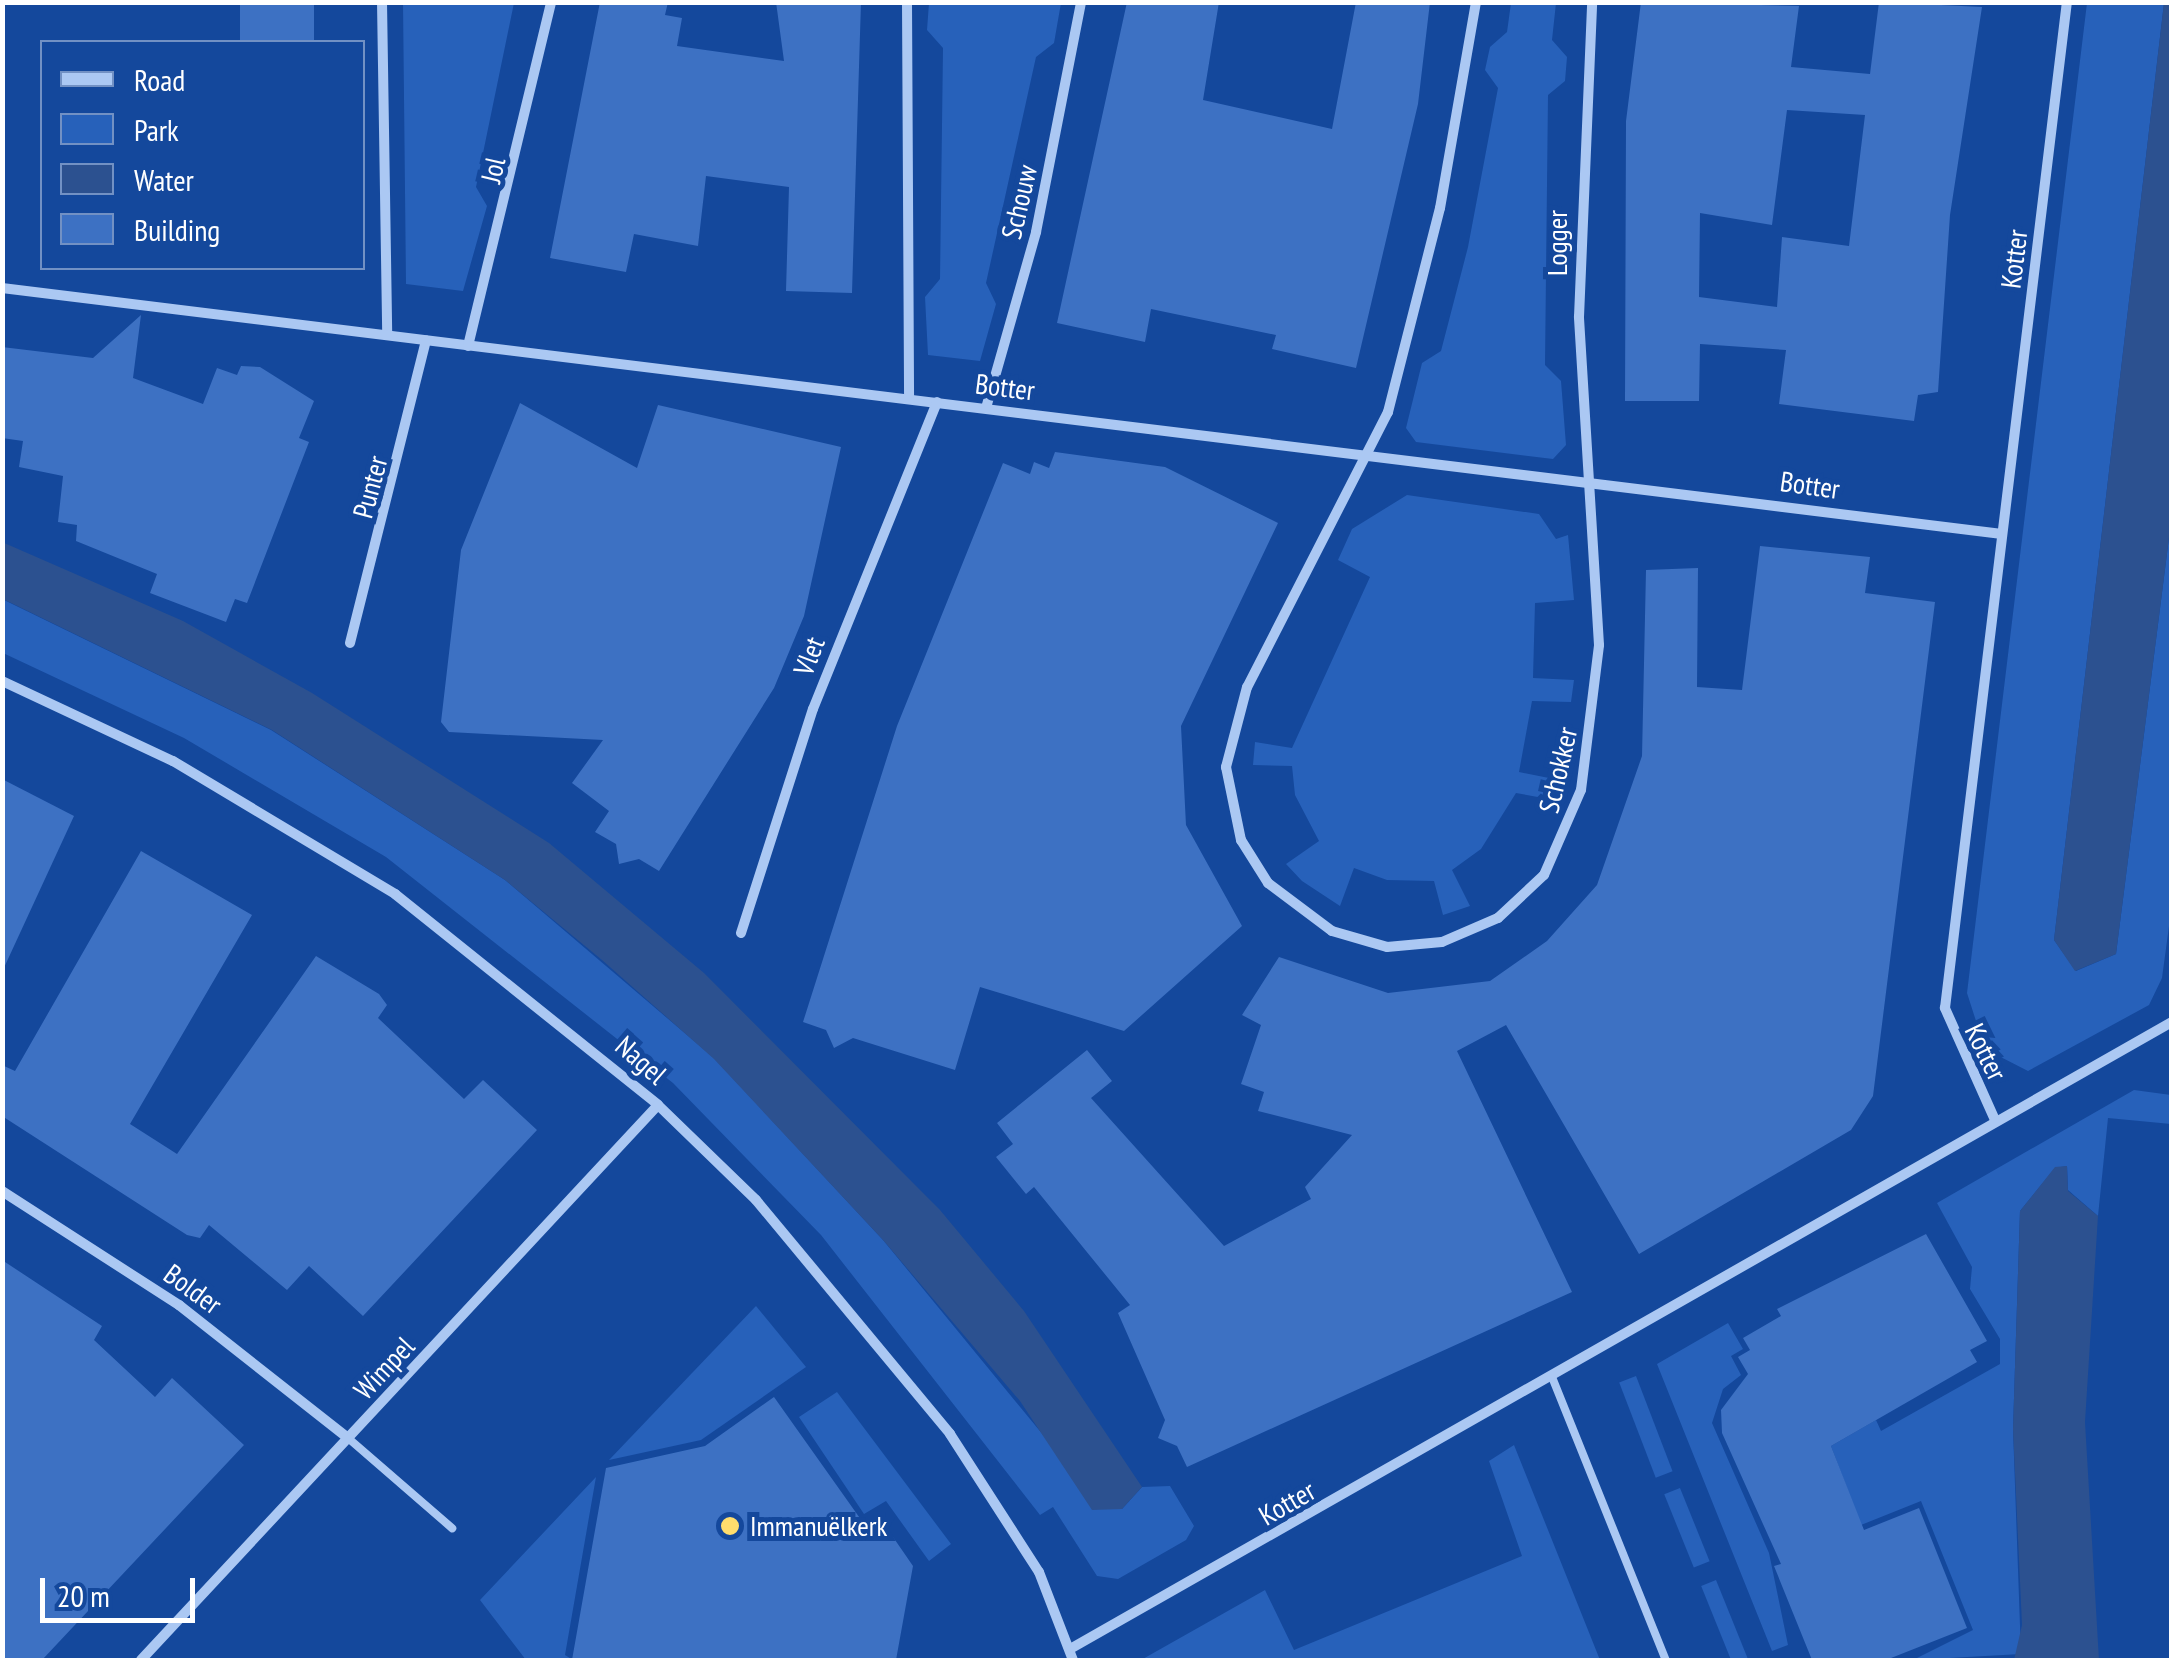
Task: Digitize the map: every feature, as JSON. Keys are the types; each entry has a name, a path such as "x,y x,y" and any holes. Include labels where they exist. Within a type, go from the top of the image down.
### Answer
{"street":[{"path":"382,2 387,335"},
{"name":"Jol","path":"468,346 551,2"},
{"path":"907,2 908,398"},
{"name":"Schouw","path":"986,408 1036,232 1081,2"},
{"path":"1364,456 1388,412 1423,281 1476,2"},
{"name":"Logger","path":"1589,483 1579,298 1592,2"},
{"name":"Kotter","path":"1072,1655 1995,1120 1945,1008 2067,2"},
{"name":"Botter","path":"2,288 2002,534"},
{"name":"Punter","path":"350,644 426,340"},
{"name":"Vlet","path":"742,933 816,699 937,402"},
{"name":"Schokker","path":"1364,456 1246,686 1226,767 1241,840 1268,883 1307,917 1388,946 1442,942 1498,918 1560,848 1581,790 1597,679 1589,483"},
{"name":"Nagel","path":"2,681 221,787 395,894 658,1105 756,1200 950,1434 1032,1560 1072,1655"},
{"path":"1995,1120 2172,1022"},
{"name":"Wimpel","path":"141,1660 658,1105"},
{"name":"Bolder","path":"2,1190 179,1305 348,1438"}],"lane":[{"path":"1552,1377 1666,1660"},
{"path":"348,1438 452,1528"}],"green space":[{"path":"403,3 514,3 476,187 487,206 463,291 406,284"},
{"path":"929,3 1061,3 1054,43 1036,57 986,283 996,304 980,361 928,355 925,297 940,279 943,48 927,30"},
{"path":"1511,3 1556,3 1552,40 1567,57 1565,81 1548,95 1545,365 1561,381 1566,445 1553,459 1416,442 1406,428 1422,363 1441,351 1468,247 1498,88 1485,70 1490,47 1507,32"},
{"path":"2087,3 2164,3 2054,940 2076,971 2116,954 2171,522 2172,904 2162,978 2149,1005 2028,1071 1985,1049 1967,993"},
{"path":"1407,495 1539,514 1556,539 1568,535 1574,600 1535,603 1533,678 1574,680 1571,702 1532,701 1519,772 1559,780 1554,800 1516,793 1481,849 1452,870 1470,906 1443,915 1434,881 1387,880 1354,868 1340,906 1302,881 1286,864 1319,841 1295,795 1292,766 1253,765 1255,742 1292,748 1370,577 1338,560 1352,529"},
{"path":"2,599 271,730 505,880 714,1058 883,1240 1053,1447 1122,1509 1142,1487 1170,1486 1194,1526 1186,1540 1118,1579 1097,1576 1053,1507 1040,1515 821,1235 673,1083 386,857 184,738 3,653"},
{"path":"2134,1090 2171,1095 2171,1124 2108,1118 2098,1216 2068,1190 2067,1166 2055,1168 2020,1211 2013,1429 2021,1654 1913,1660 1973,1630 1921,1501 1861,1525 1831,1446 1876,1420 1881,1431 2000,1364 2000,1339 1970,1289 1972,1267 1937,1203"},
{"path":"756,1306 806,1367 701,1440 609,1460"},
{"path":"1728,1323 1743,1349 1731,1356 1741,1375 1723,1389 1712,1423 1769,1553 1788,1645 1772,1651 1657,1364"},
{"path":"1636,1376 1673,1471 1656,1478 1619,1382"},
{"path":"837,1392 951,1544 929,1561 886,1501 864,1514 799,1417"},
{"path":"1514,1445 1600,1660 1141,1660 1265,1590 1294,1650 1522,1556 1489,1461"},
{"path":"596,1477 565,1655 573,1660 526,1660 480,1600"},
{"path":"1680,1488 1710,1561 1694,1568 1664,1494"},
{"path":"1716,1580 1748,1660 1731,1660 1701,1586"}],"water":[{"path":"2164,3 2172,3 2171,522 2116,954 2075,971 2054,940"},
{"path":"2,542 183,621 312,693 549,843 704,973 940,1210 1024,1311 1142,1487 1122,1509 1092,1510 1020,1401 883,1240 714,1059 602,960 505,880 272,730 3,599"},
{"path":"2067,1166 2068,1191 2098,1216 2085,1422 2099,1660 2014,1660 2022,1625 2013,1429 2020,1211 2055,1167"}],"building":[{"path":"240,2 314,2 314,40 240,40"},
{"path":"600,2 668,2 665,15 682,18 677,46 784,61 776,2 861,2 852,293 786,291 789,187 706,176 698,246 634,234 626,272 550,258"},
{"path":"1127,2 1219,2 1203,100 1332,129 1356,2 1430,2 1418,104 1356,368 1272,349 1276,335 1151,309 1145,342 1057,323"},
{"path":"1641,2 1799,6 1791,67 1870,74 1879,2 1982,7 1950,215 1938,392 1918,395 1914,421 1779,404 1786,350 1700,344 1699,401 1625,401 1626,121","holes":["1787,110 1865,115 1849,246 1782,237 1777,307 1699,297 1700,213 1772,225"]},
{"path":"141,315 133,378 203,404 217,368 237,375 241,366 260,367 314,401 299,438 309,442 247,603 235,599 226,622 150,593 157,574 76,541 77,525 58,522 63,476 19,467 23,441 2,438 2,347 93,358"},
{"path":"520,403 637,468 658,405 841,447 804,616 774,688 659,871 639,859 619,864 616,844 595,832 609,811 572,783 603,740 449,732 441,722 461,550"},
{"path":"1055,452 1165,467 1278,523 1181,726 1186,825 1242,926 1124,1031 980,987 955,1070 853,1038 834,1048 826,1030 803,1022 897,726 1003,463 1030,474 1034,462 1049,468"},
{"path":"1760,546 1870,557 1865,593 1935,602 1873,1096 1851,1130 1639,1254 1506,1025 1457,1051 1572,1292 1187,1467 1177,1446 1158,1438 1165,1420 1118,1313 1130,1305 1034,1187 1026,1194 996,1157 1013,1144 997,1123 1087,1050 1112,1081 1091,1098 1224,1246 1311,1199 1305,1187 1352,1135 1258,1111 1264,1092 1241,1084 1261,1025 1242,1015 1279,957 1388,993 1490,981 1547,941 1597,885 1642,756 1646,570 1698,568 1697,687 1742,690"},
{"path":"2,779 74,816 2,972"},
{"path":"141,851 252,915 130,1124 177,1154 316,956 379,994 387,1005 378,1018 464,1099 483,1080 537,1130 363,1316 309,1266 287,1290 209,1225 200,1238 187,1235 2,1116 2,1065 15,1071"},
{"path":"1926,1234 1987,1341 1970,1350 1977,1362 1831,1446 1864,1530 1919,1508 1967,1628 1886,1660 1812,1660 1774,1566 1781,1564 1722,1433 1721,1410 1748,1374 1738,1357 1750,1350 1743,1338 1781,1316 1777,1309"},
{"path":"2,1260 102,1326 94,1340 155,1397 172,1378 244,1445 42,1660 2,1660"},
{"name":"Immanuëlkerk","path":"774,1397 869,1531 882,1521 913,1566 896,1660 572,1660 606,1468 705,1446"}],"place":[{"name":"Immanuëlkerk","path":"730,1526"}]}
